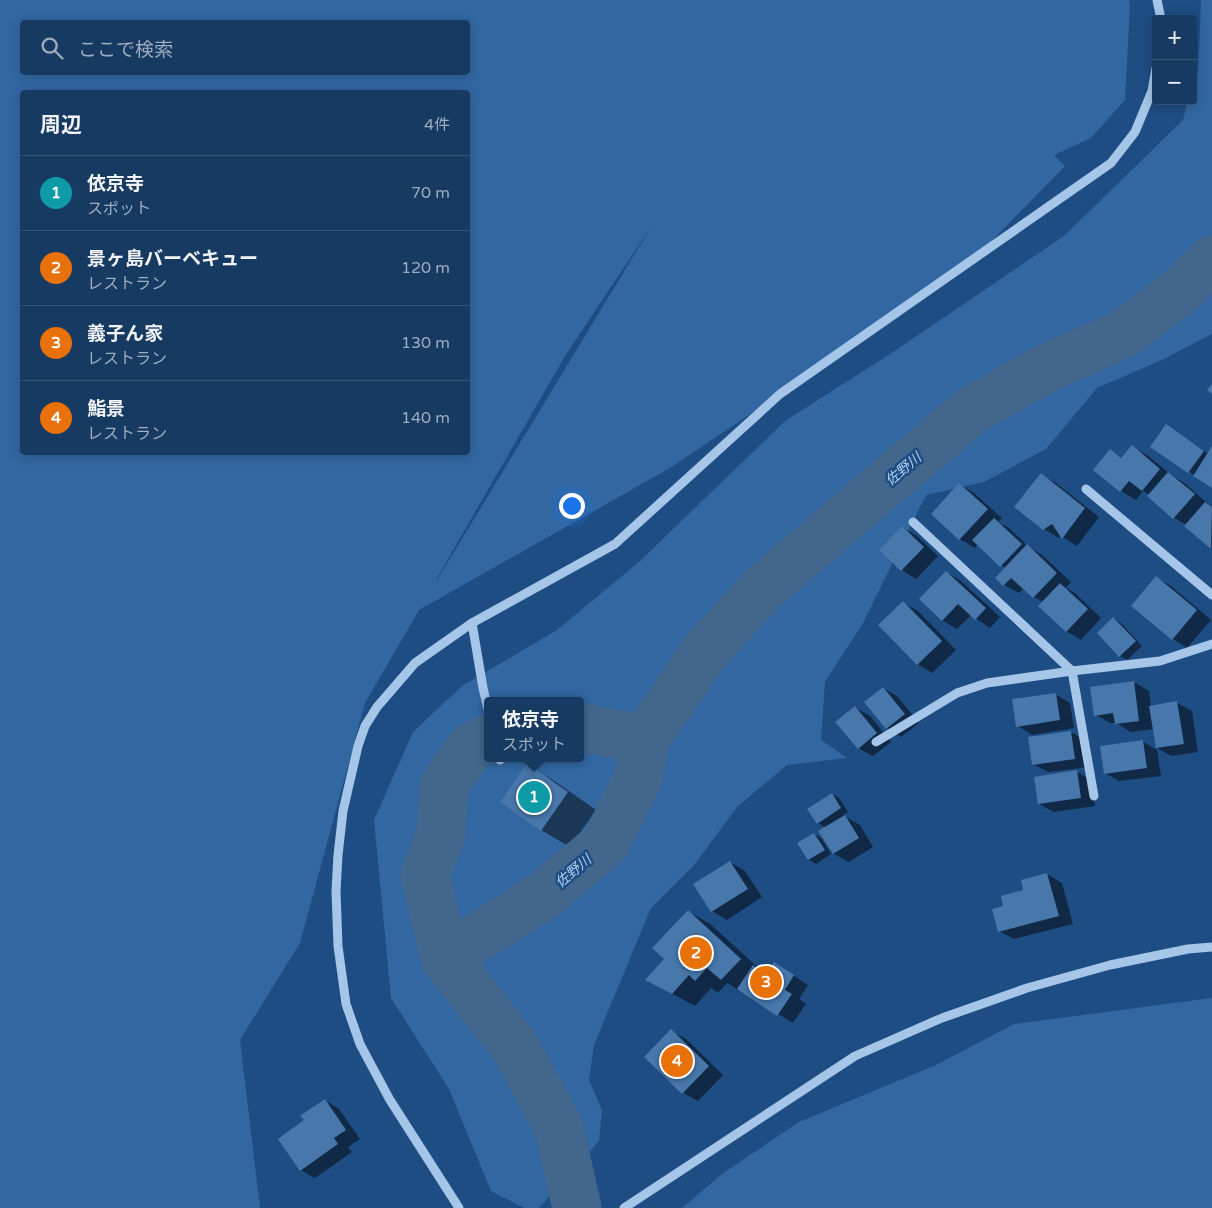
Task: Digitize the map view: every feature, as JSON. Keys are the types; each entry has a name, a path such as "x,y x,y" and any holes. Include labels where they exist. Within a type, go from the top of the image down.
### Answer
{"street":[{"path":"1157,0 1159,15"},
{"path":"459,1208 390,1100 360,1044 346,1004 338,946 336,891 338,855 343,811 358,746 365,726 377,707 415,663 472,623 615,544 780,394 1110,164 1135,132 1152,91"},
{"path":"1086,488 1212,595"},
{"path":"913,522 1072,671 1094,796"},
{"path":"472,623 485,697"},
{"path":"876,742 957,693 987,683 1160,661 1212,644"},
{"path":"624,1208 855,1056 942,1018 1027,988 1110,966 1188,949 1212,947"}],"shaded area":[{"path":"0,0 1129,0 1125,100 1091,138 1054,155 1065,166 973,260 670,468 419,610 365,703 300,943 240,1040 260,1208 0,1208","holes":["651,227 437,580 436,580 565,356"]},
{"path":"1201,0 1212,0 1212,334 1164,359 1097,388 1046,449 984,482 926,495 863,623 825,682 821,740 847,758 787,765 737,807 695,864 651,908 594,1045 589,1080 602,1110 599,1141 539,1208 524,1208 491,1191 449,1089 391,998 374,820 413,732 462,686 557,630 639,562 785,421 887,356 1064,236 1183,120 1187,105 1197,105"},
{"path":"1212,998 1212,1208 682,1208 722,1174 799,1122 936,1065 1014,1024"}],"building":[{"path":"1212,384 1212,394 1207,390"},
{"path":"1166,424 1204,451 1188,473 1150,447"},
{"path":"1132,445 1160,469 1142,491 1129,481 1120,492 1093,470 1110,449 1121,458"},
{"path":"1212,446 1212,488 1193,476"},
{"path":"1168,472 1195,494 1173,519 1147,496"},
{"path":"1041,473 1085,508 1062,539 1052,524 1043,530 1014,507"},
{"path":"959,483 988,509 959,540 931,514"},
{"path":"1205,502 1212,507 1211,549 1184,526"},
{"path":"994,518 1022,544 1000,567 972,540"},
{"path":"902,526 924,547 901,571 879,550"},
{"path":"1027,544 1057,573 1033,598 1011,578 1003,586 995,578"},
{"path":"946,571 986,608 975,620 958,604 942,621 919,599"},
{"path":"1156,576 1197,610 1172,640 1131,606"},
{"path":"1060,583 1088,609 1066,632 1038,606"},
{"path":"903,601 942,641 917,665 878,625"},
{"path":"1113,617 1136,641 1119,657 1097,633"},
{"path":"1134,681 1139,721 1115,724 1113,713 1094,716 1090,687"},
{"path":"883,687 905,714 886,729 864,702"},
{"path":"1056,693 1060,720 1016,727 1012,699"},
{"path":"1177,701 1184,744 1156,748 1149,706"},
{"path":"855,706 877,733 858,749 835,722"},
{"path":"1071,731 1075,759 1032,765 1028,737"},
{"path":"1143,740 1147,768 1104,774 1100,746"},
{"path":"527,763 568,792 541,831 500,802"},
{"path":"1077,770 1081,798 1038,804 1034,777"},
{"path":"832,793 841,808 817,824 807,809"},
{"path":"845,815 859,838 833,854 818,831"},
{"path":"814,833 825,850 808,860 797,843"},
{"path":"730,861 748,889 711,912 693,884"},
{"path":"1047,873 1059,916 998,932 992,909 1003,906 1001,896 1023,890 1021,880"},
{"path":"688,910 741,959 721,980 707,968 695,981 689,975 672,994 645,980 664,959 652,948"},
{"path":"774,962 794,975 785,990 792,994 777,1016 737,989 753,965 765,974"},
{"path":"671,1029 709,1066 682,1094 644,1057"},
{"path":"325,1099 346,1130 334,1138 338,1144 300,1171 278,1139 304,1120 300,1116"}],"waterway":[{"name":"佐野川","path":"445,958 544,895 606,843 638,778 645,740 703,654 762,589 972,410 1045,369 1125,333 1180,291 1212,260"},
{"name":"佐野川","path":"584,728 645,740"},
{"name":"佐野川","path":"484,741 471,747 444,785 441,835 425,875 445,958 515,1047 559,1128 577,1208"}],"place":[{"name":"依京寺","path":"534,797"},
{"name":"景ヶ島バーベキュー","path":"696,953"},
{"name":"義子ん家","path":"766,982"},
{"name":"鮨景","path":"677,1061"}]}
